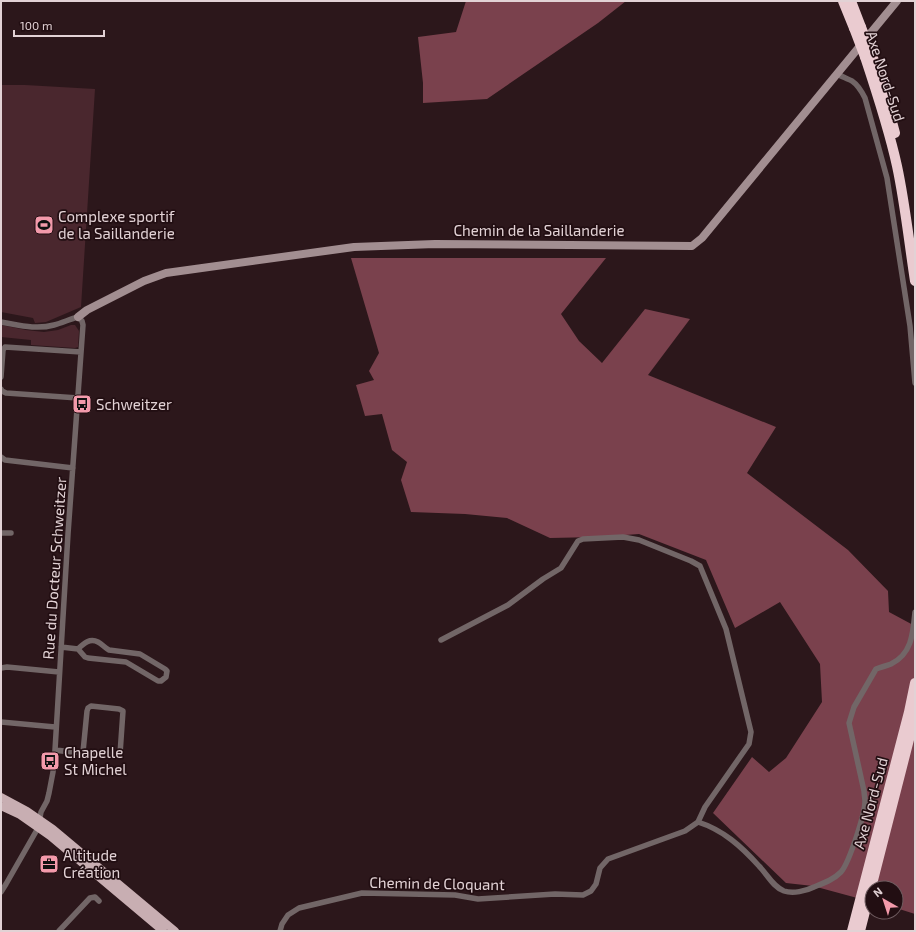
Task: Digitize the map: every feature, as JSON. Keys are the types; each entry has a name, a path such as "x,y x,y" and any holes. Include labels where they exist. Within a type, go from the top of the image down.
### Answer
{"highway":[{"name":"Axe Nord-Sud","path":"843,1 858,27"},
{"name":"Axe Nord-Sud","path":"851,1 868,56 897,166 915,281"},
{"name":"Axe Nord-Sud","path":"868,56 881,81 888,104 903,163 915,237"},
{"name":"Axe Nord-Sud","path":"852,931 909,712 915,683"},
{"name":"Axe Nord-Sud","path":"860,931 915,716"}],"main road":[{"path":"1,797 22,809 50,836 162,931"},
{"path":"1,806 39,824 66,840 175,931"}],"street":[{"name":"Chemin de la Saillanderie","path":"78,317 86,310 136,285 166,273 354,247 436,244 692,246 702,238 896,1"},
{"path":"837,74 852,81 865,98 887,178 910,326 915,383"},
{"path":"1,322 31,328 56,325 78,317"},
{"name":"Rue du Docteur Schweitzer","path":"1,892 32,841 39,824 41,812 47,801 53,772 83,325 82,321 78,317"},
{"path":"1,377 3,350 5,347 80,352"},
{"path":"1,389 6,393 78,398"},
{"path":"1,457 4,460 73,468"},
{"path":"1,533 11,533"},
{"path":"441,640 508,605 561,568 578,541 583,539 622,537 639,540 700,566 726,629 751,732 749,744 704,807 698,822 706,824 728,836 742,848 774,884 784,891 793,892 809,889 834,878 842,871 850,856 865,802 849,723 854,707 876,669 890,664 904,655 911,642 915,612"},
{"path":"61,647 78,649 85,657 88,658 128,663 160,681 164,680 166,677 167,671 165,669 140,654 109,650 97,641 90,640 78,649"},
{"path":"1,668 7,667 59,672"},
{"path":"55,750 118,755 120,754 123,711 119,709 91,706 88,708 83,752"},
{"path":"1,722 56,727"},
{"name":"Chemin de Cloquant","path":"280,931 282,924 288,915 300,908 362,893 455,895 478,899 555,894 583,895 591,891 596,884 600,868 608,859 685,831 698,822"},
{"path":"59,931 90,898 95,897 99,902"}],"shaded area":[{"path":"466,1 626,1 598,23 487,99 423,103 423,83 418,37 456,32"},
{"name":"Complexe sportif de la Saillanderie","path":"1,85 95,89 81,307 46,322 35,323 33,318 1,312"},
{"path":"351,258 606,258 561,314 579,341 602,363 645,309 690,319 648,375 776,427 747,473 848,550 888,591 889,612 915,626 915,914 904,911 904,880 864,880 864,900 813,886 786,883 713,813 752,757 769,772 786,758 822,702 820,664 780,602 735,628 706,560 639,534 550,538 507,518 465,514 411,512 401,480 407,462 392,450 382,414 365,416 356,385 374,380 369,371 379,353"},
{"path":"1,325 44,332 75,325 79,331 78,347 31,345 31,340 1,337"}],"place":[{"name":"Complexe sportif de la Saillanderie","path":"44,225"},
{"name":"Schweitzer","path":"82,404"},
{"name":"Chapelle St Michel","path":"50,761"},
{"name":"Altitude Création","path":"49,864"}]}
